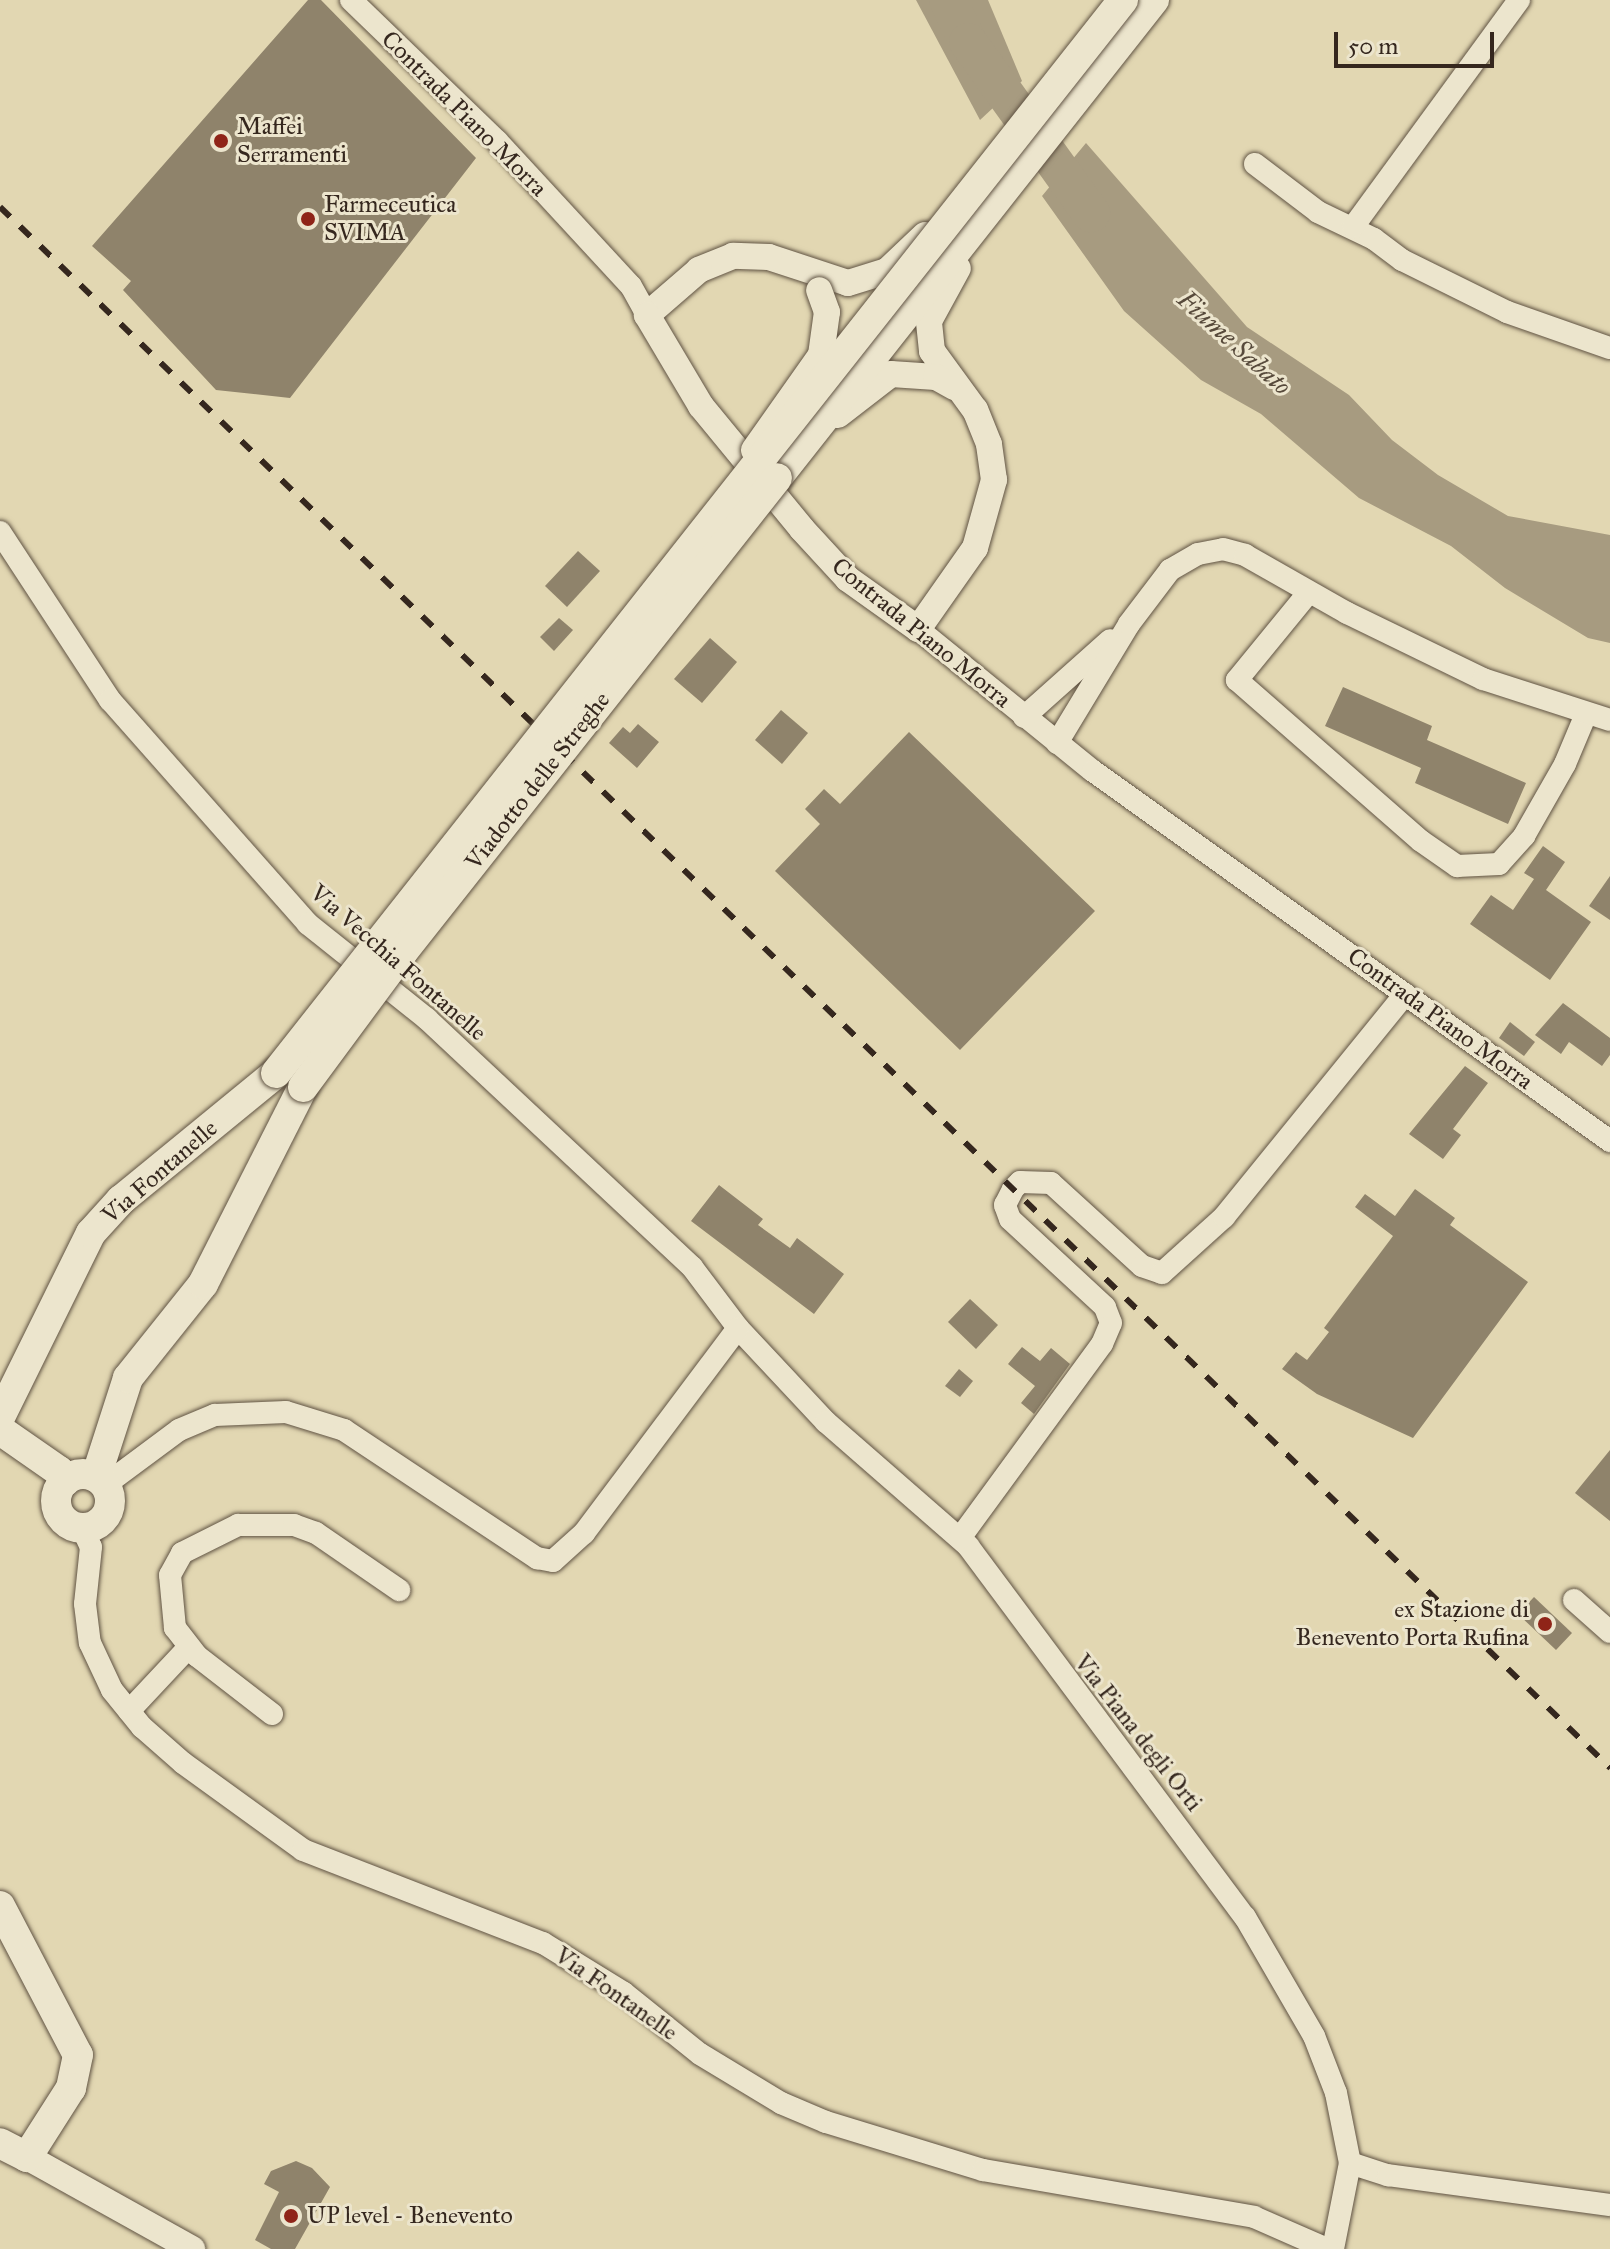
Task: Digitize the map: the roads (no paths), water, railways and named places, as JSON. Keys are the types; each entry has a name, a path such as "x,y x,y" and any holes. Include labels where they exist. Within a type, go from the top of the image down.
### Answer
{"main road":[{"name":"Via Fontanelle","path":"0,1417 91,1233 121,1200 276,1073 730,493 1123,0"},
{"name":"Viadotto delle Streghe","path":"100,1481 128,1378 217,1260 262,1160 303,1087 402,953 1154,0"},
{"path":"0,1430 59,1471 65,1481"},
{"path":"80,1474 100,1481 110,1500 105,1517 82,1528 65,1521 56,1506 65,1481 80,1474"},
{"path":"0,1906 78,2055 71,2088 27,2157 0,2143"}],"street":[{"name":"Contrada Piano Morra","path":"351,0 497,141 631,286 701,406 802,529 848,579 918,629 1057,743 1610,1141"},
{"path":"1353,227 1519,0"},
{"path":"1255,164 1318,212 1353,227 1402,260 1507,312 1610,348"},
{"path":"647,315 699,270 733,256 769,257 800,268 824,284 848,283 887,271 988,168"},
{"path":"918,629 975,548 994,480 989,444 975,410 944,378 932,351 929,321 998,198"},
{"path":"730,493 766,429 821,355 827,312 824,284"},
{"path":"777,478 867,389 891,374 944,378"},
{"name":"Via Vecchia Fontanelle","path":"0,532 110,700 308,924 427,1019 692,1267 738,1328"},
{"path":"1057,743 1129,624 1170,570 1198,554 1223,549 1245,555 1309,592 1483,679 1610,720"},
{"path":"1309,592 1237,680 1421,841 1457,866 1499,864 1524,836 1565,764 1586,714"},
{"path":"1024,717 1129,624"},
{"path":"960,1538 1102,1344 1111,1323 1105,1307 1010,1219 1005,1205 1013,1189 1020,1182 1051,1183 1142,1266 1162,1273 1224,1217 1405,994"},
{"path":"100,1481 179,1430 215,1415 286,1412 344,1430 526,1551 553,1561 584,1533 738,1328"},
{"name":"Via Piana degli Orti","path":"738,1328 826,1422 960,1538 1245,1917 1283,1977 1336,2093 1350,2163 1330,2249"},
{"path":"272,1714 188,1648 169,1607 170,1575 182,1553 216,1531 264,1522 316,1533 399,1590"},
{"name":"Via Fontanelle","path":"82,1528 91,1547 85,1604 90,1643 112,1690 129,1711 183,1763 303,1850 543,1943 624,1993 700,2054 781,2103 826,2122 983,2170 1254,2217 1330,2249"},
{"path":"1574,1600 1610,1632"},
{"path":"129,1711 188,1648"},
{"path":"27,2157 192,2249"},
{"path":"1350,2163 1388,2175 1610,2205"}],"water":[{"path":"916,0 988,0 1022,81 980,120"},
{"path":"1086,143 1247,327 1349,395 1392,440 1438,475 1508,516 1610,535 1610,643 1588,638 1505,588 1451,546 1359,498 1261,414 1201,380 1124,311 1042,196"}],"waterway":[{"name":"Fiume Sabato","path":"948,0 968,42 1091,213"}],"railway":[{"path":"0,207 1610,1768"}],"place":[{"name":"Maffei Serramenti","path":"221,141"},
{"name":"Farmeceutica SVIMA","path":"308,219"},
{"name":"ex Stazione di Benevento Porta Rufina","path":"1545,1624"},
{"name":"UP level - Benevento","path":"291,2216"}]}
